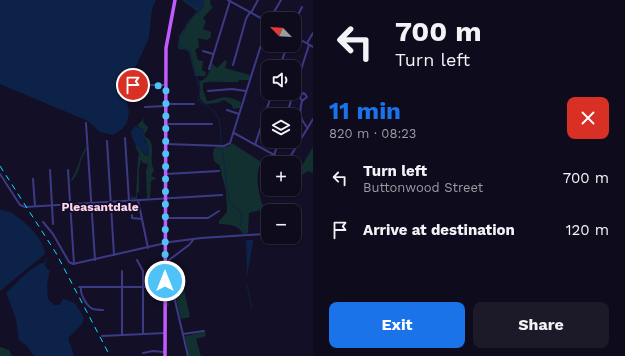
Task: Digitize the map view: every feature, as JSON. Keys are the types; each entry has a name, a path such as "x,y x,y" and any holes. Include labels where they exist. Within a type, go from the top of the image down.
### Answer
{"main road":[{"path":"164,354 166,45 175,0"}],"street":[{"path":"232,64 246,19 258,0"},
{"path":"274,12 281,0"},
{"path":"209,69 229,1 261,19"},
{"path":"300,12 302,7"},
{"path":"301,68 313,32"},
{"path":"301,40 313,47"},
{"path":"166,144 224,146 229,144 234,133 261,45"},
{"path":"203,51 214,54"},
{"path":"133,85 166,86"},
{"path":"208,92 232,89 246,91"},
{"path":"255,145 270,100"},
{"path":"302,102 300,114 302,121 308,128"},
{"path":"145,107 194,104"},
{"path":"227,110 239,114"},
{"path":"291,156 313,119"},
{"path":"86,123 95,260"},
{"path":"166,124 212,124"},
{"path":"234,133 274,155 276,148"},
{"path":"125,138 129,201"},
{"path":"107,141 114,255"},
{"path":"50,170 53,224"},
{"path":"68,170 74,264"},
{"path":"165,174 219,171"},
{"path":"0,174 20,205 25,207 222,195"},
{"path":"33,179 35,206"},
{"path":"138,200 148,248"},
{"path":"165,218 208,218 219,211"},
{"path":"132,215 132,218 142,219"},
{"path":"44,222 70,262 74,264 165,244 261,234"},
{"path":"188,356 165,263 193,240"},
{"path":"137,260 143,270 143,334"},
{"path":"122,272 122,335"},
{"path":"103,310 93,308 88,304 81,293 80,287 165,287"},
{"path":"183,334 204,331"},
{"path":"102,336 165,333"},
{"path":"143,353 153,351 164,354"}],"green space":[{"path":"182,0 210,0 211,6 213,7 203,18 206,21 203,29 211,32 211,37 207,40 198,38 199,47 195,50 198,60 203,61 202,70 206,72 205,76 195,76 189,52 179,49 178,47 179,36 197,11"},
{"path":"225,60 227,62 225,68 250,75 249,80 239,80 238,82 203,83 203,90 207,101 223,97 231,98 241,102 240,108 233,109 232,105 224,100 217,103 205,104 200,98 199,81 206,77 212,63 217,68"},
{"path":"144,118 143,122 148,127 144,134 145,137 149,139 152,147 152,166 154,170 151,176 156,178 151,181 150,198 147,198 146,171 148,164 143,163 141,160 139,168 139,192 137,193 137,199 131,199 131,197 136,197 139,154 135,146 137,145 144,154 148,156 147,142 142,135 144,130 137,126"},
{"path":"232,143 261,162 258,180 263,204 261,204 261,210 249,213 248,233 243,234 236,227 219,224 219,221 227,212 226,190 220,166 214,161 213,154 214,148 227,147"},
{"path":"87,146 77,174 71,182 82,155"},
{"path":"313,147 313,173 308,171 301,176 301,166"},
{"path":"167,273 172,295 170,295 171,299 168,301 169,306 167,306"},
{"path":"178,288 178,290 184,289 190,317 181,319 174,290"},
{"path":"205,332 206,336 196,339 201,356 189,356 185,336"},
{"path":"0,347 9,350 12,356 0,356"}],"water":[{"path":"0,0 156,0 152,9 149,38 124,88 129,112 127,123 122,129 113,135 100,132 88,121 0,84"},
{"path":"184,0 204,0 204,7 197,14 195,13 199,8 193,7"},
{"path":"135,126 144,130 144,138 149,145 149,156 139,149 134,142 131,131"},
{"path":"0,209 12,213 33,230 44,248 45,254 0,291"},
{"path":"247,240 253,240 253,242 246,276 246,242"},
{"path":"45,262 46,263 44,265 50,271 47,284 48,299 54,305 59,305 63,299 71,301 78,308 84,318 82,324 68,338 74,356 34,356 27,346 19,340 16,319 6,293 35,267"}],"waterway":[{"path":"196,14 188,21 184,33 179,40 180,47 190,51 200,92 198,98 201,103 208,106 216,114 220,124 221,143"},
{"path":"222,148 229,200 235,208 240,211 242,219 240,225 246,233"},
{"path":"45,263 47,258"},
{"path":"247,285 252,309"}],"railway":[{"path":"0,166 56,253 110,356"}],"district":[{"name":"Pleasantdale","path":"100,207"}],"route":[{"path":"133,85 166,86 165,281"}]}
